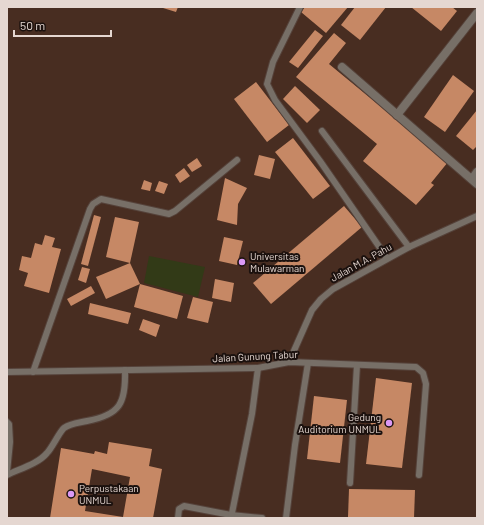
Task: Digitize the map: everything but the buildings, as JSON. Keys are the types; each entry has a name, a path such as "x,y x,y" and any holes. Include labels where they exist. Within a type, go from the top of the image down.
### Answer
{"street":[{"path":"397,115 477,13"},
{"path":"342,67 397,115 475,178"}],"lane":[{"path":"300,7 274,62 267,84 275,100 320,161 387,258"},
{"path":"322,131 410,247"},
{"path":"33,372 86,220 93,204 101,199 169,214 175,211 237,160"},
{"name":"Jalan M.A. Pahu","path":"288,362 312,310 332,289 387,258 477,216"},
{"name":"Jalan Gunung Tabur","path":"7,372 258,368 288,362 416,367 423,373 426,384 419,475"},
{"path":"286,518 295,445 308,363"},
{"path":"350,483 357,365"},
{"path":"231,517 252,414 258,368"},
{"path":"7,475 24,466 36,463 46,454 56,441 62,429 71,424 88,421 111,414 119,408 123,400 125,370"},
{"path":"7,422 9,424 10,442 7,472"},
{"path":"178,518 179,509 184,506 231,517 262,518"}],"shaded area":[{"name":"Universitas Mulawarman","path":"7,7 477,7 477,518 7,518"}],"green space":[{"path":"149,256 205,267 198,297 144,283"}],"place":[{"name":"Universitas Mulawarman","path":"242,262"},
{"name":"Gedung Auditorium UNMUL","path":"389,423"},
{"name":"Perpustakaan UNMUL","path":"71,494"}]}
